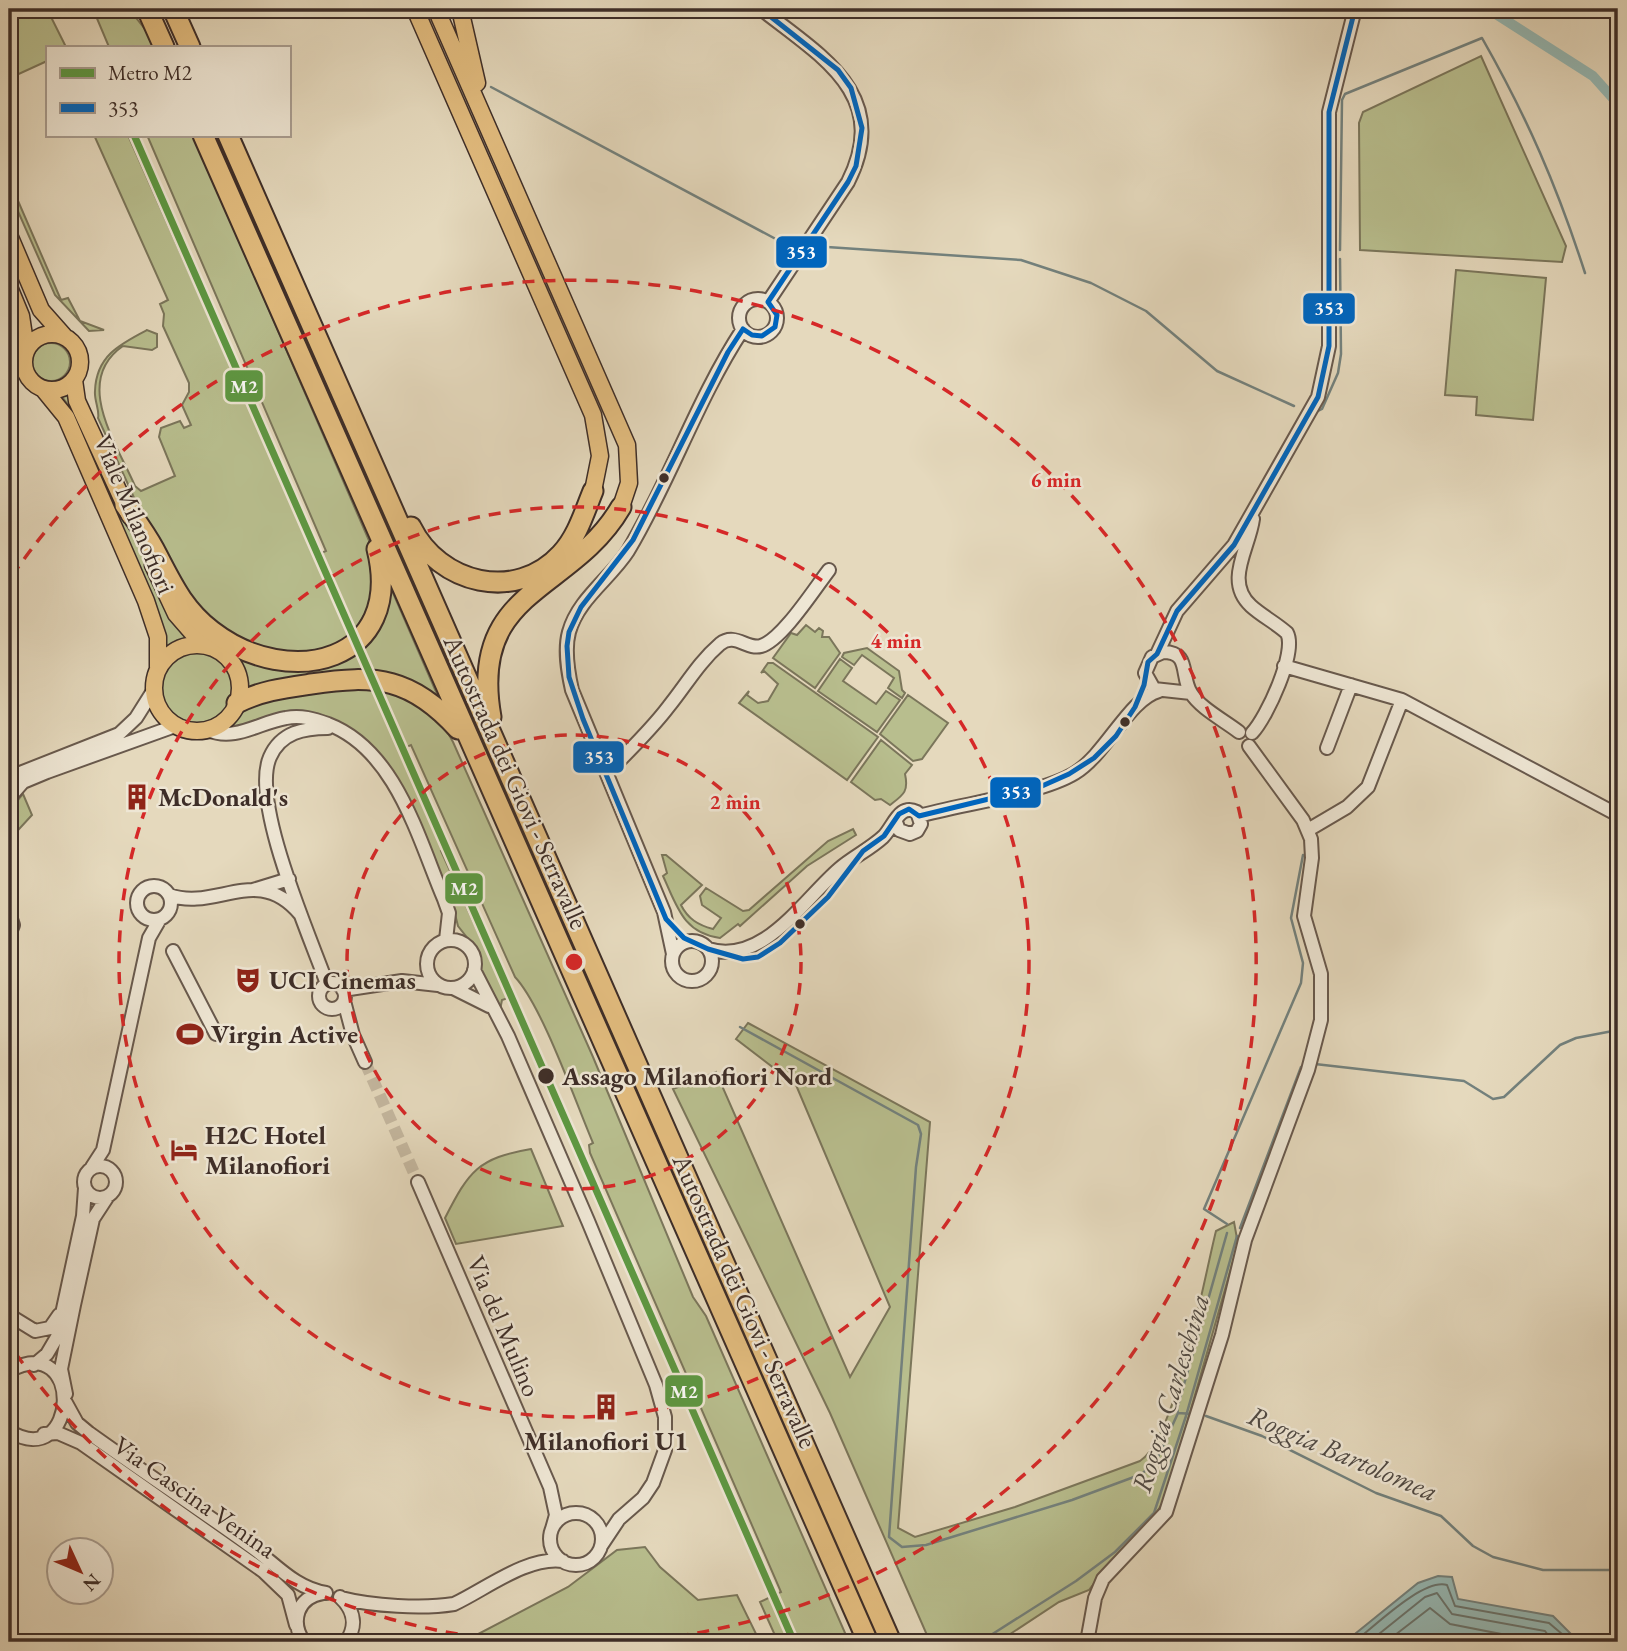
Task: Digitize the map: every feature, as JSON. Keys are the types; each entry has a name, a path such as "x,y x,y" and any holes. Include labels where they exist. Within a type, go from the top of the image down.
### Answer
{"highway":[{"path":"148,9 164,46"},
{"path":"173,9 190,46"},
{"name":"Autostrada dei Giovi - Serravalle","path":"203,136 868,1642"},
{"name":"Autostrada dei Giovi - Serravalle","path":"228,136 891,1642"},
{"path":"316,334 371,436 415,535 430,555 450,571 471,580 496,583 520,579 542,570 570,543 593,491"},
{"path":"125,505 154,549 167,580 198,618 246,652 264,659 298,663 316,661 340,652 363,632 376,612 383,584 382,571 366,504"},
{"path":"496,742 488,689 492,642 513,609 598,540 621,507"},
{"path":"237,703 271,690 328,681 363,678 389,682 426,698 469,741"}],"main road":[{"path":"415,9 595,420 600,456 593,491"},
{"path":"436,9 627,445 629,483 621,507"},
{"path":"460,9 484,117"},
{"path":"9,235 41,310 78,351 80,360 74,380 55,390 44,390 26,374 23,365 26,349 21,316 9,287"},
{"path":"26,349 38,337 56,334 64,336"},
{"name":"Viale Milanofiori","path":"74,380 78,401 176,614 203,645 216,649 233,664 240,682 237,703"},
{"name":"Viale Milanofiori","path":"44,390 66,417 146,601 158,637 158,667 153,691"},
{"path":"158,667 178,649 203,645"},
{"path":"153,691 160,711 175,726 192,731 208,730 227,719 237,703"}],"street":[{"path":"761,9 838,70 851,88 862,128 856,166 848,182 768,302"},
{"path":"919,816 1038,787 1073,774 1097,755 1135,707 1146,679 1146,667 1157,654 1177,611 1224,559 1307,419 1318,397 1326,366 1329,303 1329,112 1355,9"},
{"path":"708,949 711,969 695,982 683,980 674,972 666,919 572,690 568,664 568,634 580,608 626,553 708,386 743,329 740,317 744,305 756,299 768,302 777,316 771,331 757,336 743,329"},
{"path":"1247,737 1262,720 1284,666 1290,640 1277,624 1252,608 1237,586 1254,511"},
{"path":"607,773 668,708 687,680 722,643 732,640 757,647 765,644 787,624 829,570"},
{"path":"1087,1642 1095,1598 1103,1579 1166,1512 1222,1335 1245,1240 1315,1048 1322,988 1321,974 1305,926 1312,858 1308,830 1247,737 1191,693 1182,661 1174,654 1168,630"},
{"path":"1157,654 1174,654"},
{"path":"1284,666 1402,700 1618,815"},
{"path":"1135,707 1181,686 1185,676"},
{"path":"1146,679 1165,692 1191,693"},
{"path":"1327,748 1351,685"},
{"name":"Viale Milanofiori","path":"9,773 20,774 119,734 136,718 153,691"},
{"path":"1308,830 1359,798 1374,777 1402,700"},
{"path":"208,730 220,735 249,730 288,717 310,718 345,733 375,757 396,790 444,899 449,913 446,940"},
{"path":"9,798 23,782 175,726"},
{"path":"327,984 275,838 265,773 270,757 289,734 312,729 345,733"},
{"path":"666,919 691,941 708,949 734,952 766,938 841,866 877,842 896,822 899,814 905,810 913,810 919,816 919,827 910,834 899,830 896,822"},
{"path":"142,915 150,920 186,898 253,890 289,879"},
{"path":"275,892 289,879"},
{"path":"149,938 137,902 143,890 157,887 166,908"},
{"path":"253,890 275,892 304,919"},
{"path":"9,1370 34,1365 53,1347 85,1204 84,1178 103,1150 149,938 166,908"},
{"path":"9,913 13,925 9,935"},
{"path":"402,981 427,959 434,947 446,940 462,943 473,954 474,970 588,1221 662,1402 666,1431 661,1467 643,1498 619,1519 601,1546 585,1563 552,1560 530,1566"},
{"path":"673,954 680,944 691,941"},
{"path":"173,951 216,1034"},
{"path":"427,959 428,973 438,985"},
{"path":"452,988 466,983 474,970"},
{"path":"344,995 402,981 452,988 482,1001 494,1010"},
{"path":"353,1035 344,995 337,984 327,984 321,990 319,998 345,1023 365,1062"},
{"path":"329,1009 339,1007 344,995"},
{"path":"44,1434 60,1422 66,1398 61,1368 93,1219 115,1189 117,1180 108,1167 103,1150"},
{"path":"93,1167 108,1167"},
{"name":"Via del Mulino","path":"418,1182 550,1488 556,1516 551,1534"},
{"path":"85,1188 92,1196 108,1196"},
{"path":"10,1316 28,1329 41,1331 54,1325 63,1308"},
{"name":"Via Cascina Venina","path":"34,1365 54,1374 77,1423 89,1433 252,1546 309,1590 374,1604 424,1608 454,1604 530,1566"},
{"name":"Via Cascina Venina","path":"9,1431 26,1437 58,1433 81,1443 254,1564 288,1595 304,1642"},
{"name":"Via del Mulino","path":"550,1488 561,1500 581,1514"},
{"path":"530,1566 564,1516 581,1514 594,1520 616,1518 631,1509"},
{"path":"594,1520 601,1532 601,1546"},
{"path":"551,1534 553,1551 563,1561"},
{"path":"296,1625 300,1606 316,1594 326,1593"},
{"path":"341,1598 349,1605 354,1625"},
{"path":"345,1642 360,1614 374,1604"}],"green space":[{"path":"9,9 47,9 66,46 46,46 46,61 12,77 16,86 9,90"},
{"path":"93,9 129,9 148,33 154,46 109,46"},
{"path":"1481,56 1566,246 1562,262 1360,250 1359,123 1363,112"},
{"path":"94,136 128,136 315,556 326,551 147,136 193,136 374,552 378,591 350,639 297,659 229,636 169,575 98,418 95,398 96,379 111,353 147,330 157,334 157,347 152,350 123,346 108,360 101,377 100,395 110,432 135,486 141,491 175,476 159,437 161,428 180,421 184,428 191,425 182,405 189,392 189,383 163,326 164,314 160,304 168,300"},
{"path":"9,180 61,300 68,298 80,321 104,330 89,331 55,295 9,191"},
{"path":"1456,270 1546,278 1533,420 1476,415 1477,397 1445,395"},
{"path":"51,343 65,348 70,362 65,376 51,381 37,376 32,362 37,348"},
{"path":"68,392 164,602 192,639 177,643 164,651 161,621 68,405 60,394"},
{"path":"390,586 437,694 435,696 415,686 247,694 242,669 221,642 330,662"},
{"path":"806,625 815,632 819,628 823,631 822,637 829,637 840,653 815,688 773,658 791,633 797,635"},
{"path":"867,648 899,671 902,690 905,693 902,698 888,688 894,678 862,655 854,665 842,657 844,653"},
{"path":"190,651 204,651 223,661 233,680 233,694 223,713 204,723 190,723 171,713 161,694 161,680 171,661"},
{"path":"840,659 852,668 843,681 876,704 886,691 900,700 877,732 818,691"},
{"path":"768,663 773,663 878,737 847,780 739,703 749,691 747,695 758,703 768,701 778,684 764,671 761,673"},
{"path":"351,683 384,689 411,698 433,714 453,742 593,1057 693,1297 706,1316 849,1642 778,1642 760,1602 781,1592 590,1153 589,1145 593,1143 557,1054 536,1009 515,977 411,745 399,750 443,850 441,851 508,998 502,1000 500,1010 480,973 476,949 458,926 452,902 400,785 325,718 220,731 242,707 253,702"},
{"path":"908,695 948,723 922,759 913,761 880,734"},
{"path":"881,740 912,765 905,774 904,792 890,805 881,799 875,800 851,782"},
{"path":"23,794 32,815 9,840 11,815"},
{"path":"853,829 856,835 807,866 740,926 738,924 720,938 708,935 689,924 677,907 663,876 667,873 662,855 666,855 702,885 681,905 694,921 713,929 721,918 702,905 700,896 706,888 743,911 749,910 828,841"},
{"path":"748,1023 930,1122 898,1528 915,1537 1015,1507 1140,1461 1153,1446 1177,1391 1216,1231 1234,1222 1238,1244 1166,1497 1150,1524 1110,1562 1089,1590 1059,1602 998,1642 930,1642 830,1413 673,1089 716,1072 850,1377 890,1307 796,1085 736,1039"},
{"path":"531,1149 563,1226 456,1244 445,1218 469,1178 487,1162"},
{"path":"645,1547 660,1567 698,1600 737,1595 760,1642 463,1642 568,1587 617,1550"}],"water":[{"path":"1438,1576 1452,1577 1458,1599 1553,1616 1571,1634 1568,1642 1345,1642 1418,1583"}],"waterway":[{"path":"1488,9 1593,76 1618,104"},
{"path":"1340,250 1342,100 1345,94 1482,38 1540,153 1585,273"},
{"path":"491,87 787,245"},
{"path":"827,247 1021,260 1091,283 1146,311 1217,371 1294,406"},
{"path":"1318,411 1322,409 1338,373 1341,354 1340,259"},
{"path":"1612,304 1618,311"},
{"path":"1227,1224 1204,1209 1301,983 1303,963 1291,918 1303,855"},
{"path":"740,1027 918,1125 921,1134 916,1167 889,1537 902,1547 926,1545 1072,1500 1142,1474 1158,1457 1178,1413"},
{"name":"Roggia Carleschina","path":"1315,1064 1464,1081 1493,1099 1504,1097 1560,1045 1576,1038 1618,1030"},
{"name":"Roggia Carleschina","path":"1240,1228 1301,1067 1306,1064"},
{"path":"1193,1414 1178,1413 1177,1409 1227,1233"},
{"name":"Roggia Carleschina","path":"980,1642 1076,1581 1115,1552 1154,1513 1186,1416 1237,1236"},
{"name":"Roggia Bartolomea","path":"1206,1416 1262,1436 1376,1493 1441,1516 1473,1546 1493,1557 1543,1570 1618,1570"}],"tunnel":[{"path":"365,1062 418,1182"}],"metro line":[{"name":"M2","path":"134,136 794,1642"}],"transit line":[{"name":"353","path":"761,9 838,70 851,88 862,128 856,166 768,302 777,315 775,327 762,336 752,335 743,329 728,352 633,540 581,607 569,632 567,646 569,677 583,719 666,919 684,938 708,949 743,959 758,957 780,943 828,897 863,851 884,836 899,814 909,809 919,816 1042,786 1069,774 1094,758 1116,736 1135,707 1144,685 1148,662 1157,654 1177,611 1234,545 1318,397 1329,346 1329,112 1355,9"}],"place":[{"name":"McDonald's","path":"137,797"},
{"name":"UCI Cinemas","path":"248,980"},
{"name":"Virgin Active","path":"190,1034"},
{"name":"Assago Milanofiori Nord","path":"546,1076"},
{"name":"H2C Hotel Milanofiori","path":"184,1150"},
{"name":"Milanofiori U1","path":"606,1407"}]}
